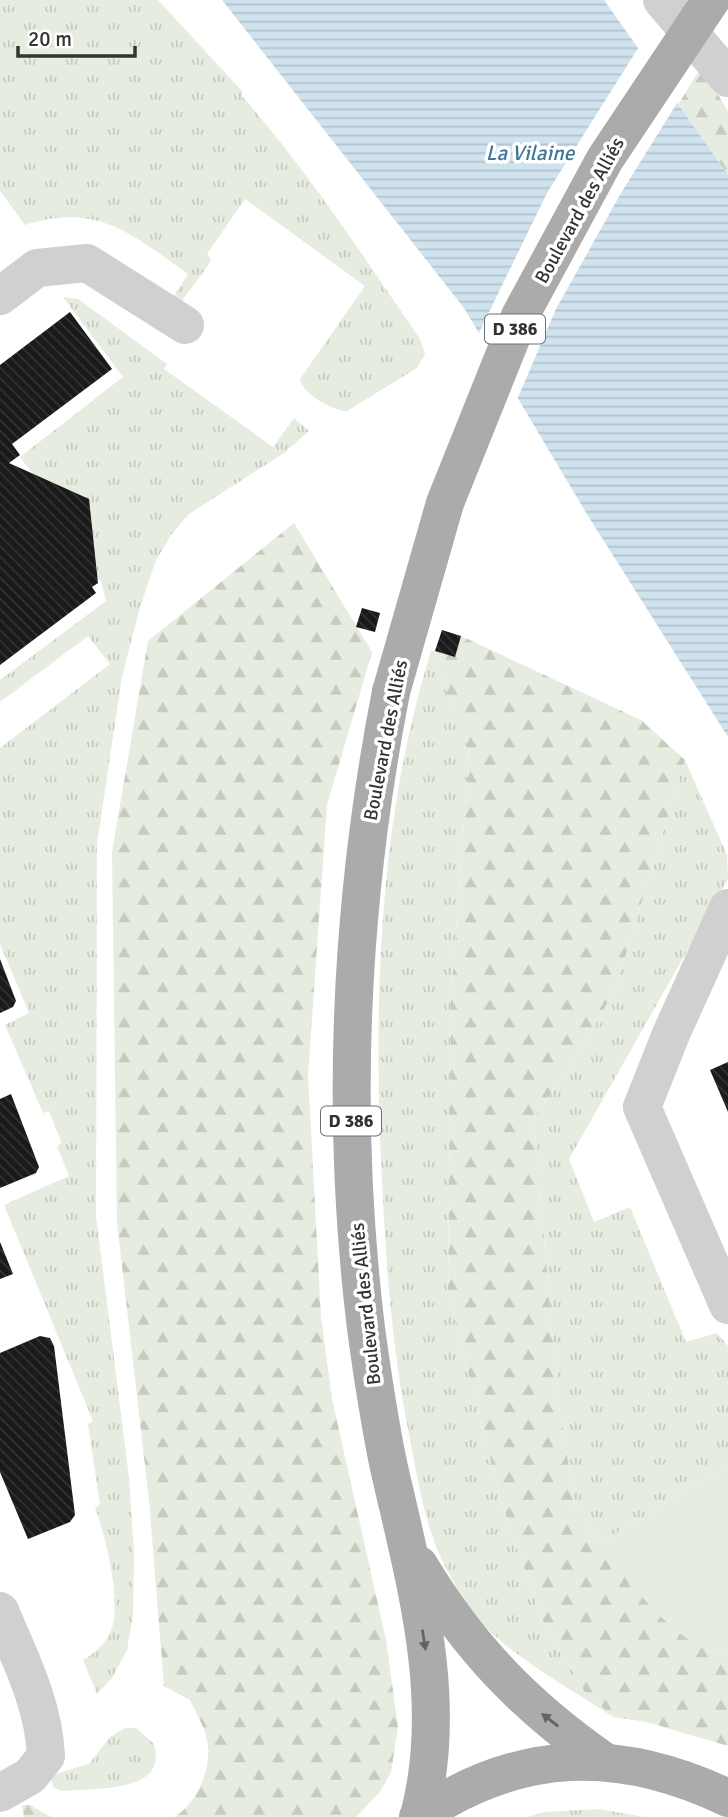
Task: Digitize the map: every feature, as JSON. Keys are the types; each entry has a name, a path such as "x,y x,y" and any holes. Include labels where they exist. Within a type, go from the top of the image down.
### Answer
{"main road":[{"name":"Boulevard des Alliés","path":"419,1817 428,1782 431,1685 409,1548 376,1402 359,1252 351,1132 352,994 361,877 374,780 391,692 445,503 520,316 605,159 711,0"},
{"path":"409,1548 468,1640 500,1675 537,1710 604,1761"},
{"path":"419,1817 452,1795 513,1771 565,1761 604,1761 647,1767 688,1779 728,1798"}],"street":[{"path":"662,0 728,78"},
{"path":"0,296 37,268 86,263 185,325"},
{"path":"728,908 642,1107 728,1306"},
{"path":"0,1611 37,1705 45,1731 46,1756 30,1776 0,1793"}],"green space":[{"path":"0,0 158,0 242,91 242,96 290,154 334,214 420,339 425,354 417,368 347,411 326,405 312,396 300,379 365,286 245,199 207,254 211,259 209,264 181,302 172,299 188,274 149,246 113,226 73,217 25,225 0,191"},
{"path":"701,67 728,111 728,175 678,105"},
{"path":"63,297 78,299 167,364 164,369 273,447 294,418 309,431 284,453 189,514 171,535 156,560 140,607 122,677 97,844 96,1216 129,1478 134,1554 133,1615 127,1650 112,1678 97,1694 83,1660 100,1647 110,1633 115,1601 108,1551 95,1508 100,1504 88,1424 93,1421 4,1205 69,1176 57,1146 62,1143 49,1111 43,1113 5,1025 29,1013 0,944 0,748 110,664 88,636 0,702 0,680 106,601 101,582 55,519 62,513 20,457 123,377"},
{"path":"294,523 372,652 327,805 308,1075 321,1317 332,1399 386,1640 398,1727 391,1772 380,1792 356,1817 175,1817 190,1803 201,1786 207,1767 208,1746 190,1700 164,1686 149,1500 117,1223 112,852 148,641"},
{"path":"461,636 641,720 685,760 616,987 590,1034 534,1119 557,1390 575,1507 599,1544 716,1653 728,1655 728,1746 647,1722 613,1717 584,1691 542,1620 502,1504 448,1293 451,1000 469,752 437,667 435,651 455,656"},
{"path":"431,651 435,651 437,667 469,751 451,1000 448,1293 502,1504 542,1620 584,1691 613,1717 509,1648 481,1622 465,1601 443,1562 429,1525 402,1398 390,1305 384,1212 379,1115 380,981 383,914 400,781 413,715"},
{"path":"685,760 727,855 728,879 569,1159 594,1222 630,1207 686,1342 717,1333 728,1346 728,1465 599,1544 575,1507 557,1390 534,1119 590,1034 616,987"},
{"path":"728,1465 728,1655 709,1650 672,1627 640,1594 599,1544"},
{"path":"125,1728 136,1728 153,1743 156,1760 151,1772 140,1780 108,1788 61,1791 53,1787 51,1778 55,1774 89,1764 110,1737"},
{"path":"22,1805 30,1805 51,1817 24,1817"},
{"path":"599,1809 644,1817 528,1817 544,1812"}],"water":[{"name":"La Vilaine","path":"222,0 604,0 728,175 728,737 588,516 464,308"}],"pier":[{"path":"640,45 679,100 621,193 556,309 516,402 477,337 547,193"}],"building":[{"path":"70,312 112,369 12,444 20,455 9,463 89,499 98,583 92,587 96,593 0,665 0,365"},
{"path":"362,608 380,613 375,632 356,627"},
{"path":"442,630 461,636 455,657 435,651"},
{"path":"0,959 16,1001 13,1007 0,1013"},
{"path":"728,1062 728,1112 710,1070"},
{"path":"11,1094 39,1167 36,1173 0,1188 0,1099"},
{"path":"0,1242 13,1274 0,1279"},
{"path":"40,1336 50,1338 54,1346 75,1515 70,1522 28,1539 0,1472 0,1353"}]}
